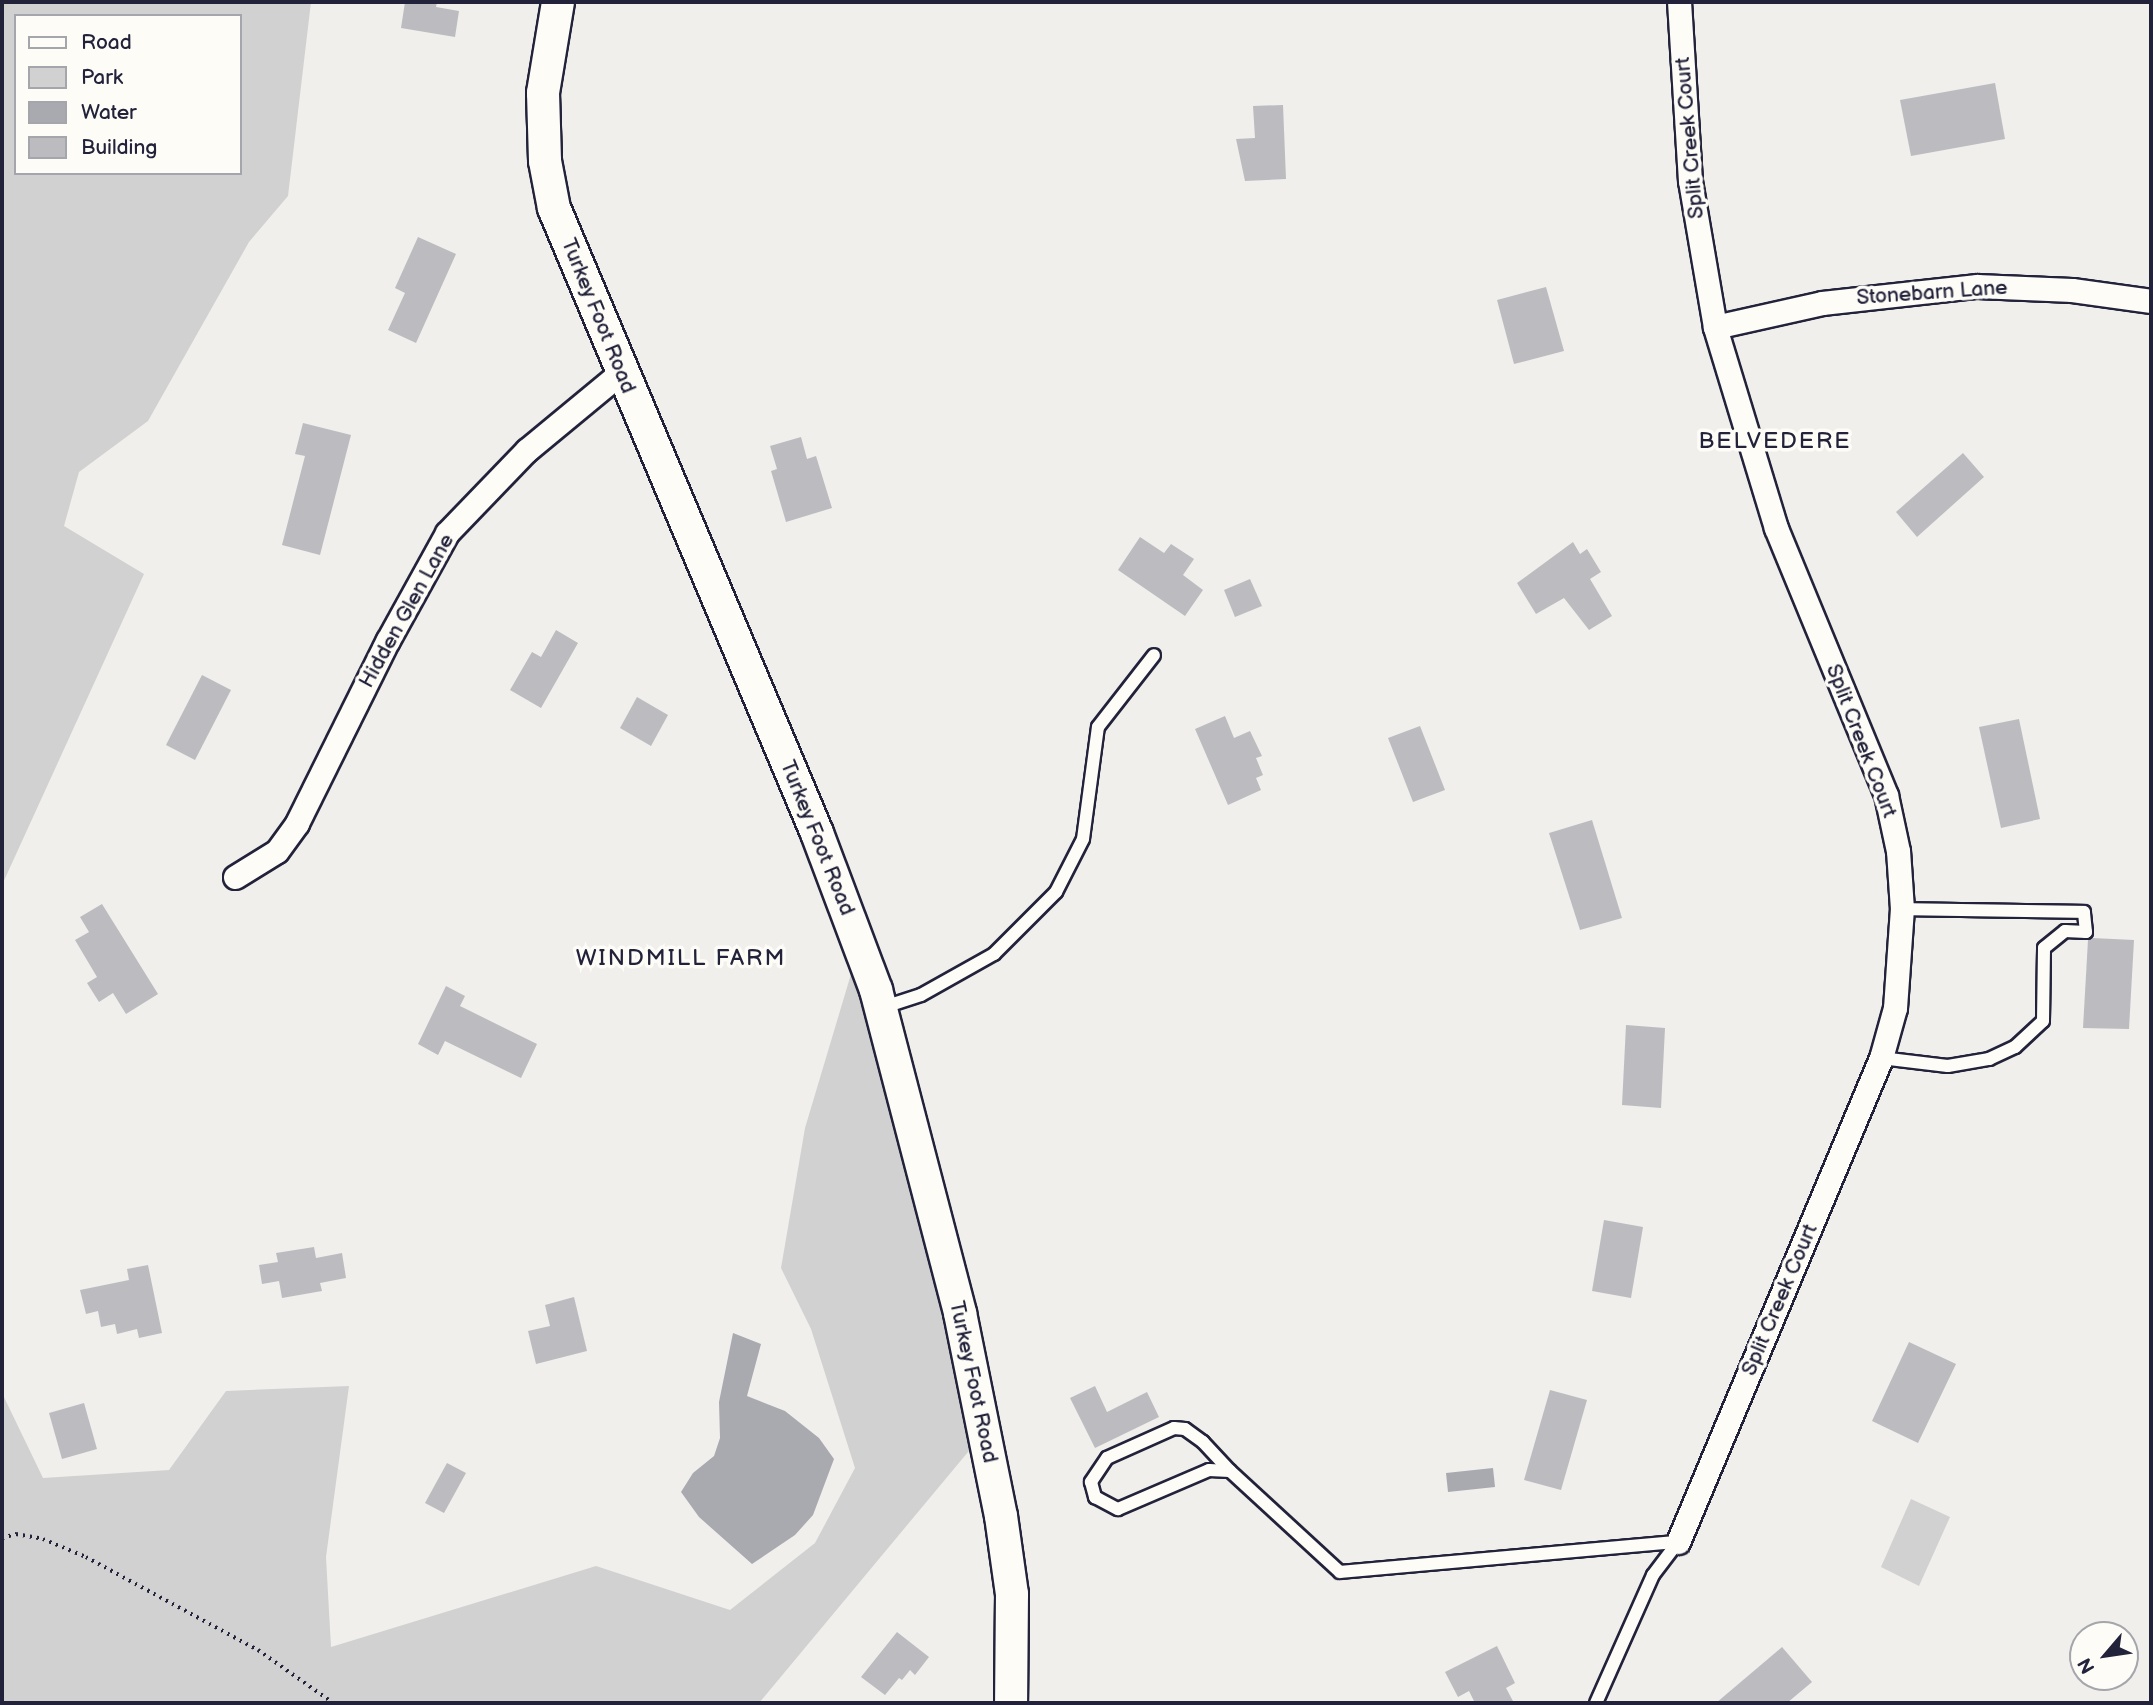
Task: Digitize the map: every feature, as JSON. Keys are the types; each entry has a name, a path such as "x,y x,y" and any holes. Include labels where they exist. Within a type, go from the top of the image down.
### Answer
{"street":[{"name":"Turkey Foot Road","path":"558,2 543,93 545,161 554,208 620,373 817,833 880,1008 960,1312 1001,1516 1012,1594 1011,1703"},
{"name":"Split Creek Court","path":"1678,1542 1881,1058 1895,1008 1902,909 1898,851 1886,794 1776,528 1715,327 1690,181 1679,2"},
{"name":"Stonebarn Lane","path":"1715,327 1822,303 1977,286 2072,290 2151,301"},
{"name":"Hidden Glen Lane","path":"234,877 278,851 297,823 447,533 527,450 620,373"}],"lane":[{"path":"880,1008 921,995 993,954 1056,892 1083,839 1098,727 1154,655"},
{"path":"1881,1058 1948,1066 1989,1059 2015,1047 2043,1021 2045,948 2065,932 2086,932 2084,912 1902,909"},
{"path":"1230,1471 1209,1471 1118,1509 1095,1497 1091,1482 1107,1458 1174,1428 1185,1429 1340,1572 1678,1542"},
{"path":"1596,1703 1637,1607 1678,1542"}],"path":[{"path":"2,1538 16,1534 43,1539 86,1557 258,1650 333,1703"}],"green space":[{"path":"2,2 311,2 288,196 249,242 148,421 79,472 64,526 144,574 2,885"},
{"path":"860,944 983,1434 759,1703 2,1703 2,1393 43,1478 169,1470 226,1391 349,1386 326,1557 331,1647 596,1566 730,1610 815,1543 855,1468 811,1329 781,1268 805,1128"},
{"path":"1911,1499 1950,1517 1919,1586 1881,1567"}],"water":[{"path":"733,1333 761,1344 747,1396 785,1411 819,1438 834,1459 813,1515 795,1535 752,1564 699,1517 681,1492 693,1473 714,1456 720,1438 719,1402"},
{"path":"1493,1468 1495,1487 1448,1492 1446,1473"}],"building":[{"path":"405,2 437,2 436,7 459,11 455,37 401,28"},
{"path":"1995,83 2005,139 1911,156 1900,100"},
{"path":"1283,105 1286,179 1245,181 1236,139 1255,138 1253,106"},
{"path":"418,237 456,254 416,343 388,330 405,293 395,288"},
{"path":"1546,287 1564,351 1514,364 1497,300"},
{"path":"303,423 351,435 320,555 282,545 305,456 295,454"},
{"path":"801,437 807,459 816,456 832,508 786,522 771,471 777,469 770,446"},
{"path":"1963,453 1984,477 1917,537 1896,512"},
{"path":"1140,537 1164,553 1171,544 1194,559 1183,575 1203,590 1185,616 1118,570"},
{"path":"1573,542 1580,554 1587,549 1601,572 1590,579 1612,616 1589,630 1564,598 1536,614 1517,583"},
{"path":"1250,579 1262,606 1235,617 1224,590"},
{"path":"556,630 578,643 541,708 510,690 532,652 541,657"},
{"path":"202,675 231,690 195,760 166,745"},
{"path":"637,697 668,715 651,746 620,728"},
{"path":"1225,716 1234,738 1250,731 1262,756 1256,758 1263,775 1256,778 1261,790 1228,805 1195,729"},
{"path":"2019,719 2040,819 2001,828 1979,727"},
{"path":"1420,726 1445,790 1413,802 1388,738"},
{"path":"1592,820 1622,918 1580,930 1549,833"},
{"path":"102,904 158,994 126,1014 113,993 99,1002 87,983 97,977 75,940 89,932 80,917"},
{"path":"2088,940 2134,940 2129,1029 2083,1028"},
{"path":"446,986 465,996 460,1006 537,1044 521,1078 445,1041 438,1055 418,1044"},
{"path":"1626,1025 1665,1028 1661,1108 1622,1105"},
{"path":"1604,1220 1643,1227 1631,1298 1592,1291"},
{"path":"314,1247 316,1258 342,1253 346,1278 320,1283 322,1291 282,1298 279,1281 262,1284 259,1265 278,1262 276,1253"},
{"path":"148,1265 162,1333 139,1338 137,1329 117,1334 115,1324 101,1327 98,1311 86,1314 80,1290 129,1280 127,1269"},
{"path":"574,1297 587,1351 536,1364 528,1331 550,1326 545,1305"},
{"path":"1909,1342 1956,1364 1918,1443 1872,1421"},
{"path":"1095,1386 1107,1412 1147,1392 1159,1417 1095,1448 1070,1398"},
{"path":"1550,1390 1587,1400 1561,1490 1524,1480"},
{"path":"84,1403 97,1449 62,1459 49,1413"},
{"path":"447,1463 466,1473 444,1513 425,1503"},
{"path":"897,1632 929,1657 915,1675 910,1670 902,1680 899,1678 885,1695 861,1677"},
{"path":"1497,1646 1515,1683 1506,1688 1514,1703 1475,1703 1469,1691 1458,1697 1445,1672"},
{"path":"1782,1647 1812,1682 1787,1703 1716,1703"}],"district":[{"name":"BELVEDERE","path":"1775,441"},
{"name":"WINDMILL FARM","path":"681,958"}]}
